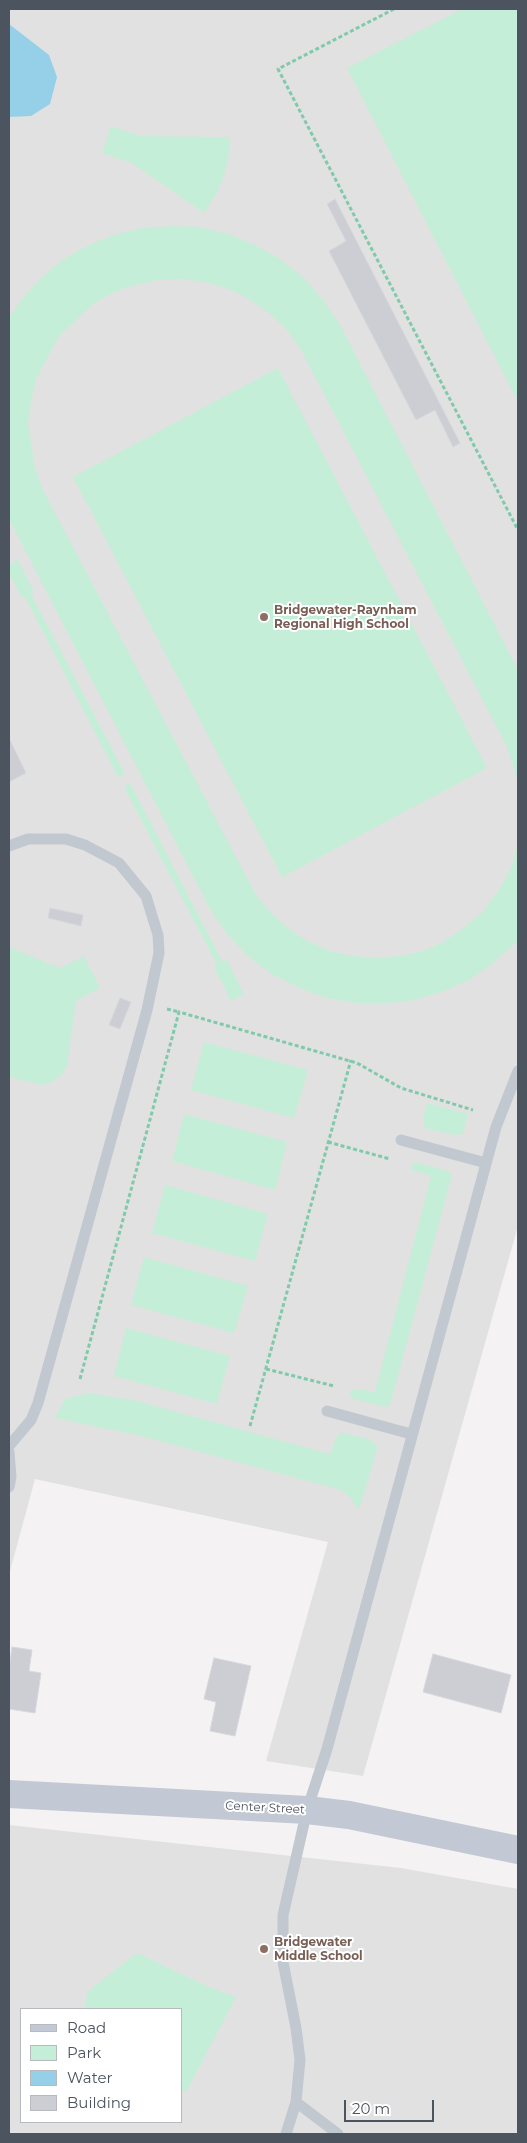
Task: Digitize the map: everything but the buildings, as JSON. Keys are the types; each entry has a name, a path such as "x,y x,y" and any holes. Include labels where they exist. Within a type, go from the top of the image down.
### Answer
{"street":[{"name":"Center Street","path":"9,1794 307,1810 349,1815 518,1850"}],"lane":[{"path":"9,846 28,838 66,839 85,845 119,863 146,896 158,935 159,952 147,1010 38,1403 31,1420 9,1446"},
{"path":"286,2134 296,2102 300,2060 296,2028 283,1962 283,1914 307,1810 327,1749 411,1434 496,1127 518,1070"},
{"path":"401,1140 486,1163"},
{"path":"327,1411 411,1434"},
{"path":"9,1452 12,1477 9,1487"},
{"path":"296,2102 338,2134"}],"path":[{"path":"394,9 278,69 518,530"},
{"path":"80,1379 179,1012 351,1060 401,1088 473,1110"},
{"path":"250,1426 351,1060"},
{"path":"328,1142 395,1161"},
{"path":"266,1369 334,1386"}],"shaded area":[{"name":"Bridgewater-Raynham Regional High School","path":"9,9 518,9 518,1226 363,1776 266,1761 328,1542 35,1479 9,1575"},
{"name":"Bridgewater Middle School","path":"9,1825 401,1868 518,1889 518,2134 9,2134"}],"green space":[{"path":"462,9 518,9 518,402 347,68"},
{"path":"111,126 140,136 229,137 229,154 225,173 217,193 204,213 132,163 102,153"},
{"path":"200,227 228,234 255,245 280,259 303,277 339,323 518,670 518,781 507,747 300,348 286,329 269,313 249,299 228,289 205,282 182,279 158,280 135,285 112,293 92,305 59,336 37,377 28,423 35,469 43,490 256,895 271,913 289,929 309,942 330,951 353,956 377,958 423,951 445,941 484,910 499,890 511,868 518,845 518,940 493,963 471,979 444,991 416,1000 386,1003 356,1003 327,998 299,988 273,975 249,957 228,935 211,911 9,519 9,318 22,299 41,278 62,260 87,246 113,235 142,228"},
{"path":"278,368 487,768 282,877 73,477"},
{"path":"18,560 34,592 31,594 125,774 118,777 25,597 22,598 9,573 9,565"},
{"path":"130,783 222,961 227,960 244,994 231,1001 214,967 217,965 124,787"},
{"path":"9,947 60,968 84,956 100,988 76,1001 67,1065 63,1074 51,1082 42,1085 9,1077"},
{"path":"204,1042 308,1070 294,1118 191,1090"},
{"path":"427,1103 468,1114 463,1134 455,1135 425,1128 423,1118"},
{"path":"184,1114 287,1142 275,1190 172,1161"},
{"path":"414,1162 445,1170 452,1175 390,1405 385,1407 352,1398 349,1391 359,1389 375,1392 431,1176 410,1169"},
{"path":"165,1185 268,1214 255,1261 152,1233"},
{"path":"144,1257 248,1286 234,1333 131,1305"},
{"path":"126,1328 230,1356 217,1404 114,1376"},
{"path":"89,1393 137,1401 330,1454 336,1438 341,1432 368,1439 378,1446 358,1509 349,1496 341,1490 141,1436 55,1418 65,1399"},
{"path":"137,1953 209,1987 236,1997 186,2092 182,2091 182,2008 85,2008 87,1992"}],"water":[{"path":"9,24 49,55 57,77 50,104 31,116 9,117"}],"place":[{"name":"Bridgewater-Raynham Regional High School","path":"264,617"},
{"name":"Bridgewater Middle School","path":"264,1949"}]}
